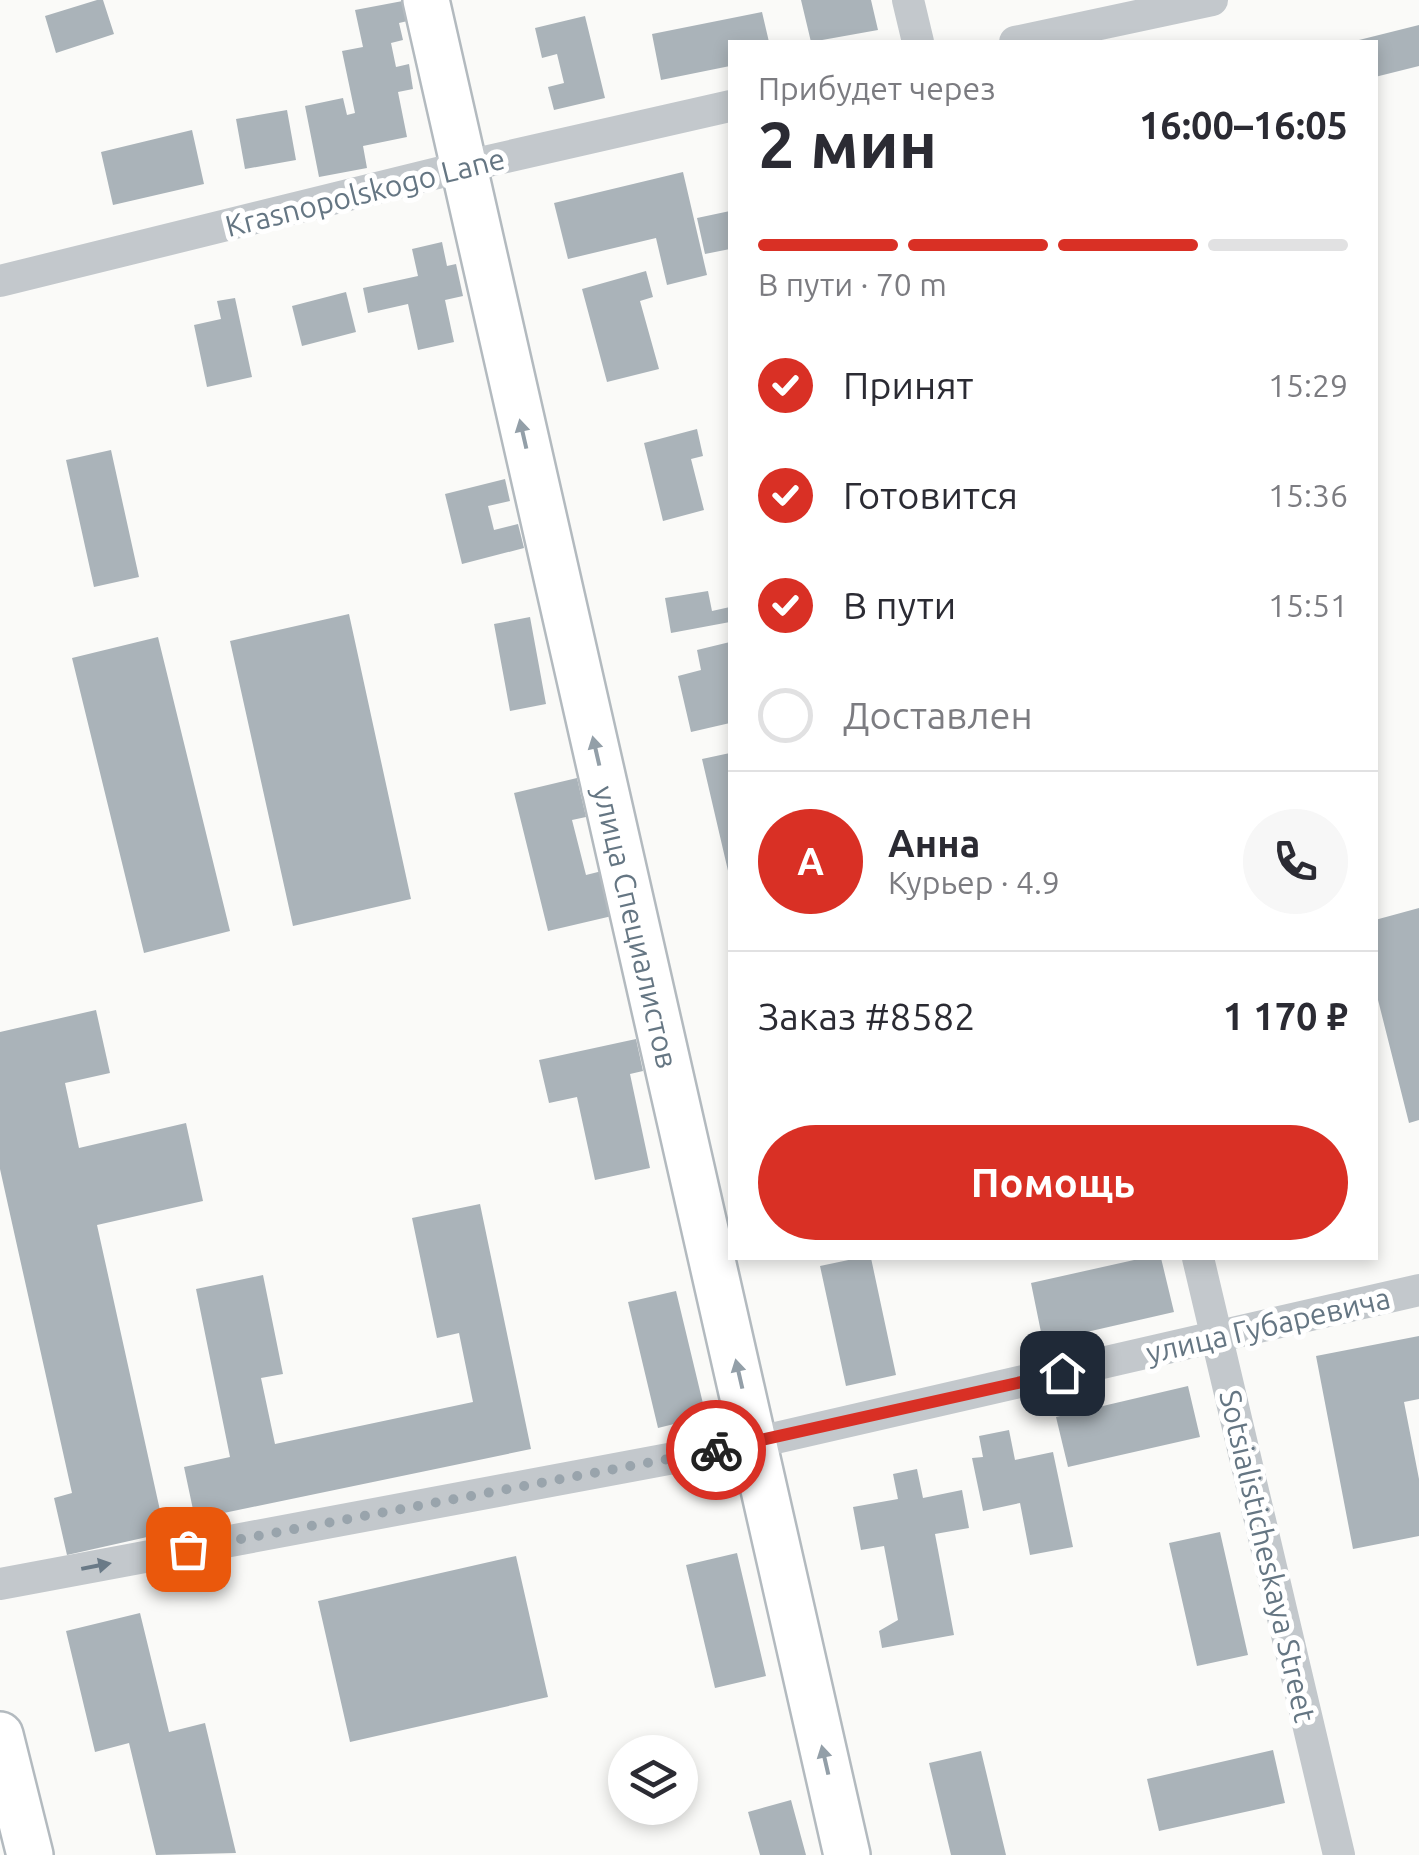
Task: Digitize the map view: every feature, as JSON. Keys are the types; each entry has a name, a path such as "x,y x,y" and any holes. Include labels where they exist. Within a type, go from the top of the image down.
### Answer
{"street":[{"name":"улица Специалистов","path":"426,0 847,1855"},
{"path":"908,0 918,40"},
{"path":"1024,40 1212,0"},
{"name":"Krasnopolskogo Lane","path":"0,281 462,167 728,106"},
{"name":"Sotsialisticheskaya Street","path":"1198,1260 1339,1855"},
{"name":"улица Губаревича","path":"0,1584 754,1443 1419,1290"},
{"path":"0,1735 30,1855"}],"building":[{"path":"103,0 114,34 56,53 45,16"},
{"path":"408,0 412,20 399,23 403,40 391,43 396,67 409,64 413,89 398,92 407,137 363,146 367,168 319,177 305,106 343,98 347,115 355,113 342,51 363,47 355,10"},
{"path":"801,0 871,0 878,30 811,40"},
{"path":"762,12 769,40 728,40 728,66 661,80 652,34"},
{"path":"585,16 605,98 554,110 548,87 564,83 557,54 542,58 535,28"},
{"path":"1419,25 1419,66 1378,76 1378,40 1359,40"},
{"path":"287,110 296,160 245,169 236,119"},
{"path":"192,130 204,184 113,205 101,152"},
{"path":"683,172 707,275 667,285 656,238 568,259 554,203"},
{"path":"728,211 728,249 705,254 697,218"},
{"path":"442,242 447,266 456,264 463,296 445,300 454,342 418,350 408,304 368,313 363,288 418,276 412,249"},
{"path":"646,271 653,297 640,301 659,369 607,382 582,289"},
{"path":"346,292 356,332 302,346 292,306"},
{"path":"235,298 252,377 207,387 194,325 221,319 217,301"},
{"path":"697,429 703,456 691,459 704,510 663,521 644,443"},
{"path":"111,450 139,577 94,587 66,460"},
{"path":"505,479 510,501 488,506 494,530 518,524 524,548 462,564 445,494"},
{"path":"708,591 712,611 728,607 728,622 671,633 665,598"},
{"path":"349,614 411,899 293,926 230,641"},
{"path":"530,617 546,704 510,711 494,624"},
{"path":"158,637 230,931 144,953 72,658"},
{"path":"728,642 728,723 691,732 678,676 701,670 697,650"},
{"path":"728,753 728,871 702,759"},
{"path":"577,778 586,817 572,820 586,875 602,871 612,916 548,931 514,793"},
{"path":"1419,908 1419,1120 1409,1123 1378,1000 1378,919"},
{"path":"96,1010 110,1073 65,1083 79,1148 186,1123 203,1201 97,1225 165,1533 67,1555 54,1498 72,1493 0,1169 0,1032"},
{"path":"636,1039 643,1071 630,1074 650,1168 595,1180 577,1097 549,1103 539,1060"},
{"path":"480,1204 531,1449 195,1519 184,1467 230,1457 196,1289 263,1275 283,1374 261,1378 275,1444 473,1402 459,1333 437,1338 412,1218"},
{"path":"871,1260 896,1375 846,1386 820,1266"},
{"path":"1134,1260 1161,1260 1174,1312 1043,1342 1031,1283"},
{"path":"676,1291 706,1416 658,1428 628,1302"},
{"path":"1419,1336 1419,1399 1404,1402 1419,1479 1419,1536 1353,1549 1316,1356"},
{"path":"1188,1386 1200,1437 1068,1467 1056,1417"},
{"path":"1009,1430 1015,1460 1053,1452 1073,1547 1030,1555 1020,1503 983,1511 972,1458 983,1457 979,1436"},
{"path":"917,1469 923,1498 962,1490 969,1528 935,1534 954,1635 882,1648 879,1631 898,1620 884,1546 861,1550 853,1507 898,1499 893,1474"},
{"path":"1220,1532 1248,1655 1197,1666 1169,1543"},
{"path":"737,1553 766,1676 715,1688 686,1565"},
{"path":"516,1556 548,1697 350,1742 318,1601"},
{"path":"140,1613 169,1732 205,1723 236,1853 156,1855 129,1743 95,1752 66,1631"},
{"path":"1273,1750 1285,1803 1159,1831 1147,1779"},
{"path":"981,1751 1006,1855 951,1855 929,1763"},
{"path":"791,1800 806,1855 760,1855 748,1812"}],"way so far":[{"path":"188,1549 716,1450"}],"route":[{"path":"716,1450 1062,1373"}]}
